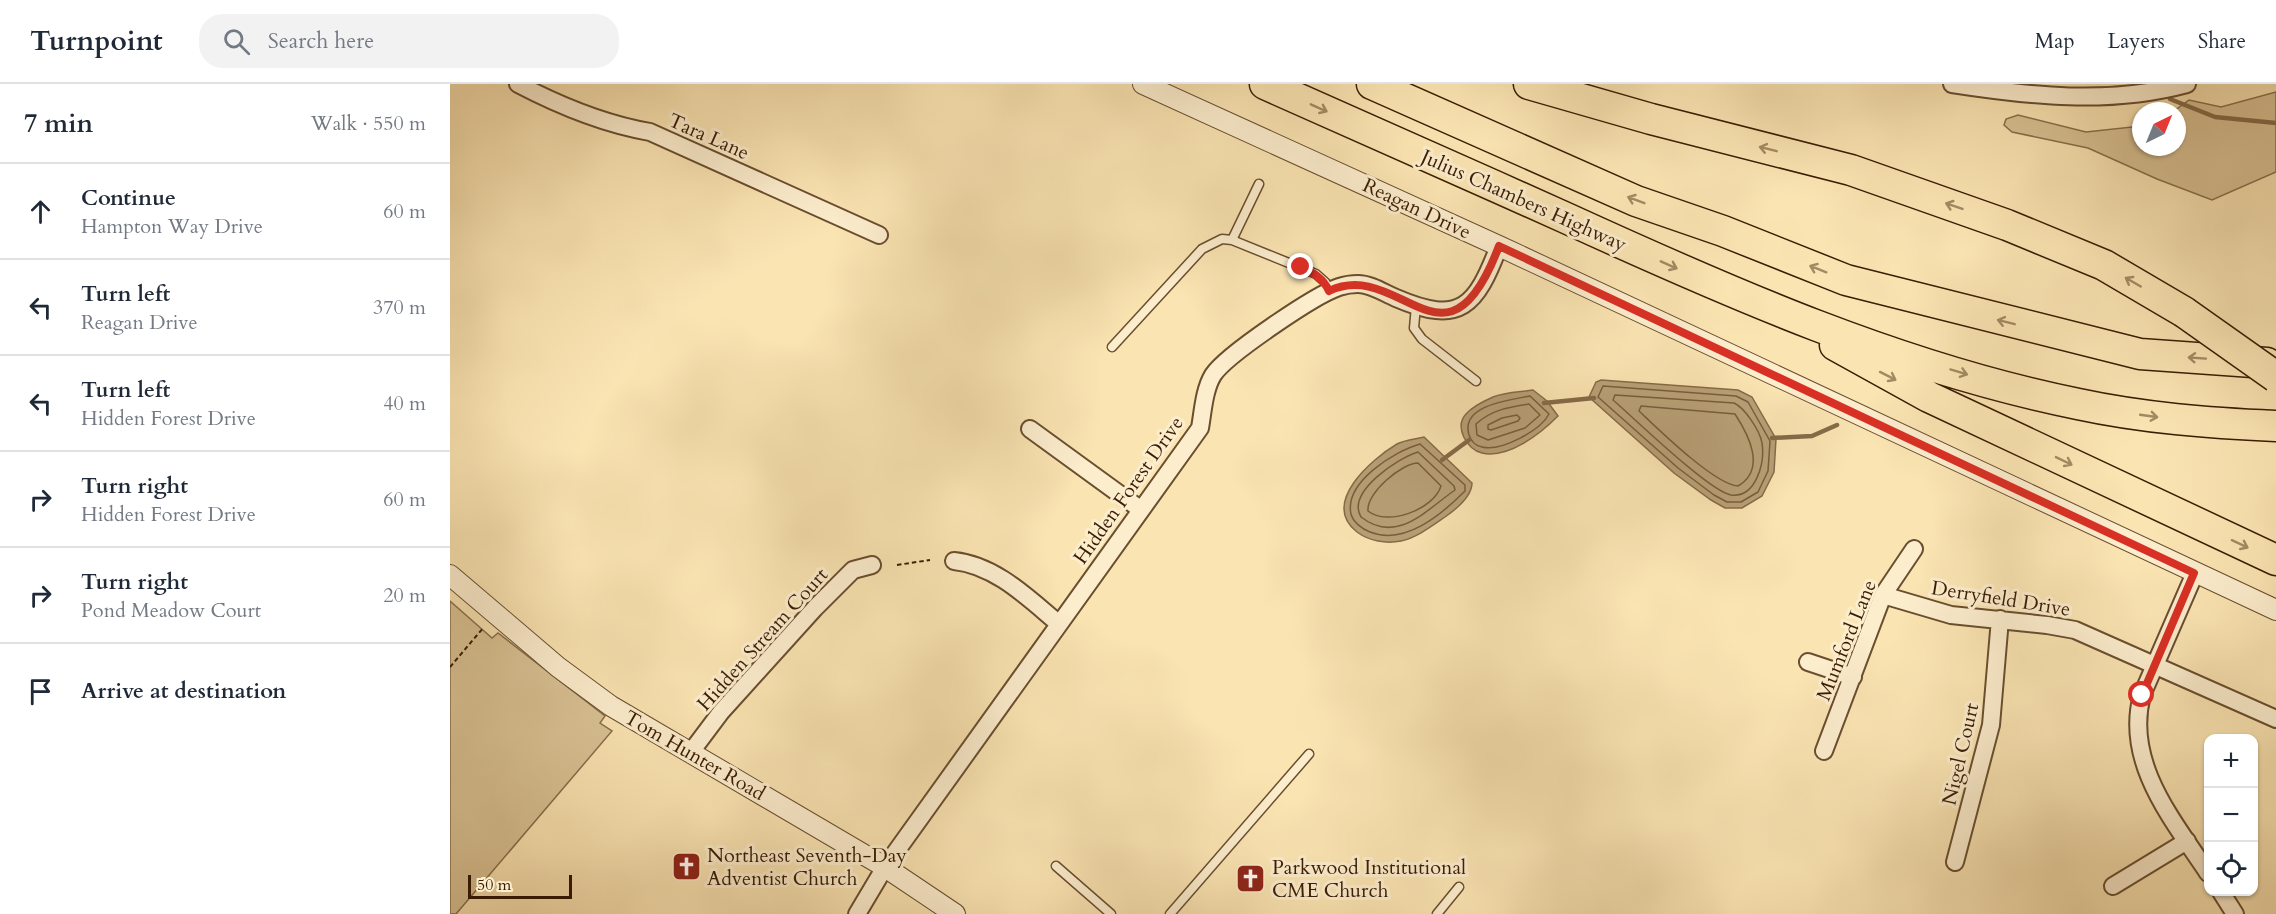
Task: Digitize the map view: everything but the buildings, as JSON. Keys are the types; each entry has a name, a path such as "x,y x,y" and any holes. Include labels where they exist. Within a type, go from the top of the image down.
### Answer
{"highway":[{"name":"Julius Chambers Highway","path":"1265,84 1726,291 1784,314"},
{"path":"1372,84 1636,201 1723,231 1846,280 2140,354 2276,363"},
{"path":"1529,84 1651,119 1851,171 1985,217 2104,265 2184,312 2276,377"},
{"path":"1784,314 1917,360 2017,390 2075,404 2170,419 2276,426"},
{"path":"1784,314 1875,369 1929,397 2276,560"}],"street":[{"name":"Tara Lane","path":"518,84 544,98 615,126 650,132 879,235"},
{"name":"Reagan Drive","path":"1143,84 1499,246 2276,610"},
{"path":"1952,84 2019,94 2064,97 2139,93 2187,84"},
{"name":"Hidden Forest Drive","path":"857,914 885,867 1200,428 1207,389 1222,363 1329,291 1341,286 1359,284 1416,306 1436,312 1451,312 1466,304 1478,291 1488,275 1499,246"},
{"path":"1030,429 1140,509"},
{"name":"Mumford Lane","path":"1824,751 1883,595 1914,549"},
{"path":"954,561 979,565 1058,623"},
{"name":"Hidden Stream Court","path":"691,752 721,712 815,608 853,570 872,565"},
{"path":"2194,573 2154,666 2138,711 2139,749 2149,776 2204,867"},
{"name":"Tom Hunter Road","path":"450,575 558,667 611,706 885,867 955,914"},
{"name":"Derryfield Drive","path":"1883,595 1951,615 2000,619 2075,630 2276,719"},
{"name":"Nigel Court","path":"1955,862 1991,725 2000,619"},
{"path":"1808,662 1853,677"},
{"path":"2113,886 2187,841"},
{"path":"2224,896 2235,914"}],"lane":[{"path":"1232,240 1259,184"},
{"path":"1112,347 1202,249 1222,239 1232,240 1316,274 1325,282 1329,291"},
{"path":"1416,306 1414,328 1422,339 1476,381"},
{"path":"1170,914 1309,754"},
{"path":"1056,866 1111,914"},
{"path":"1437,914 1459,887"}],"path":[{"path":"898,565 929,560"},
{"path":"450,667 496,614"}],"shaded area":[{"path":"2276,92 2276,172 2212,200 2157,179 2088,148 2012,132 2004,125 2006,119 2018,115 2086,132 2132,127 2132,156 2186,156 2186,102 2189,100 2221,107"},
{"path":"450,601 492,638 498,633 605,716 600,723 612,731 456,914 450,914"}],"water":[{"path":"1601,380 1738,390 1752,397 1776,439 1774,472 1762,496 1742,508 1725,508 1711,500 1674,473 1589,397 1596,382"},
{"path":"1533,390 1547,401 1558,416 1543,430 1524,443 1492,454 1477,451 1467,443 1461,425 1471,409 1498,395"},
{"path":"1424,437 1472,483 1466,498 1440,520 1407,539 1384,542 1367,538 1357,532 1347,521 1344,508 1347,495 1354,483 1375,460 1397,444"}],"waterway":[{"path":"2170,99 2215,117 2276,123"},
{"path":"1544,403 1594,398"},
{"path":"1772,438 1812,436 1837,425"},
{"path":"1442,460 1469,440"}],"place":[{"name":"Northeast Seventh-Day Adventist Church","path":"686,866"},
{"name":"Parkwood Institutional CME Church","path":"1251,878"}],"route":[{"path":"1301,267 1316,274 1325,282 1329,291 1341,286 1359,284 1416,306 1436,312 1451,312 1466,304 1478,291 1488,275 1499,246 1985,472 2194,573 2142,695"}]}
